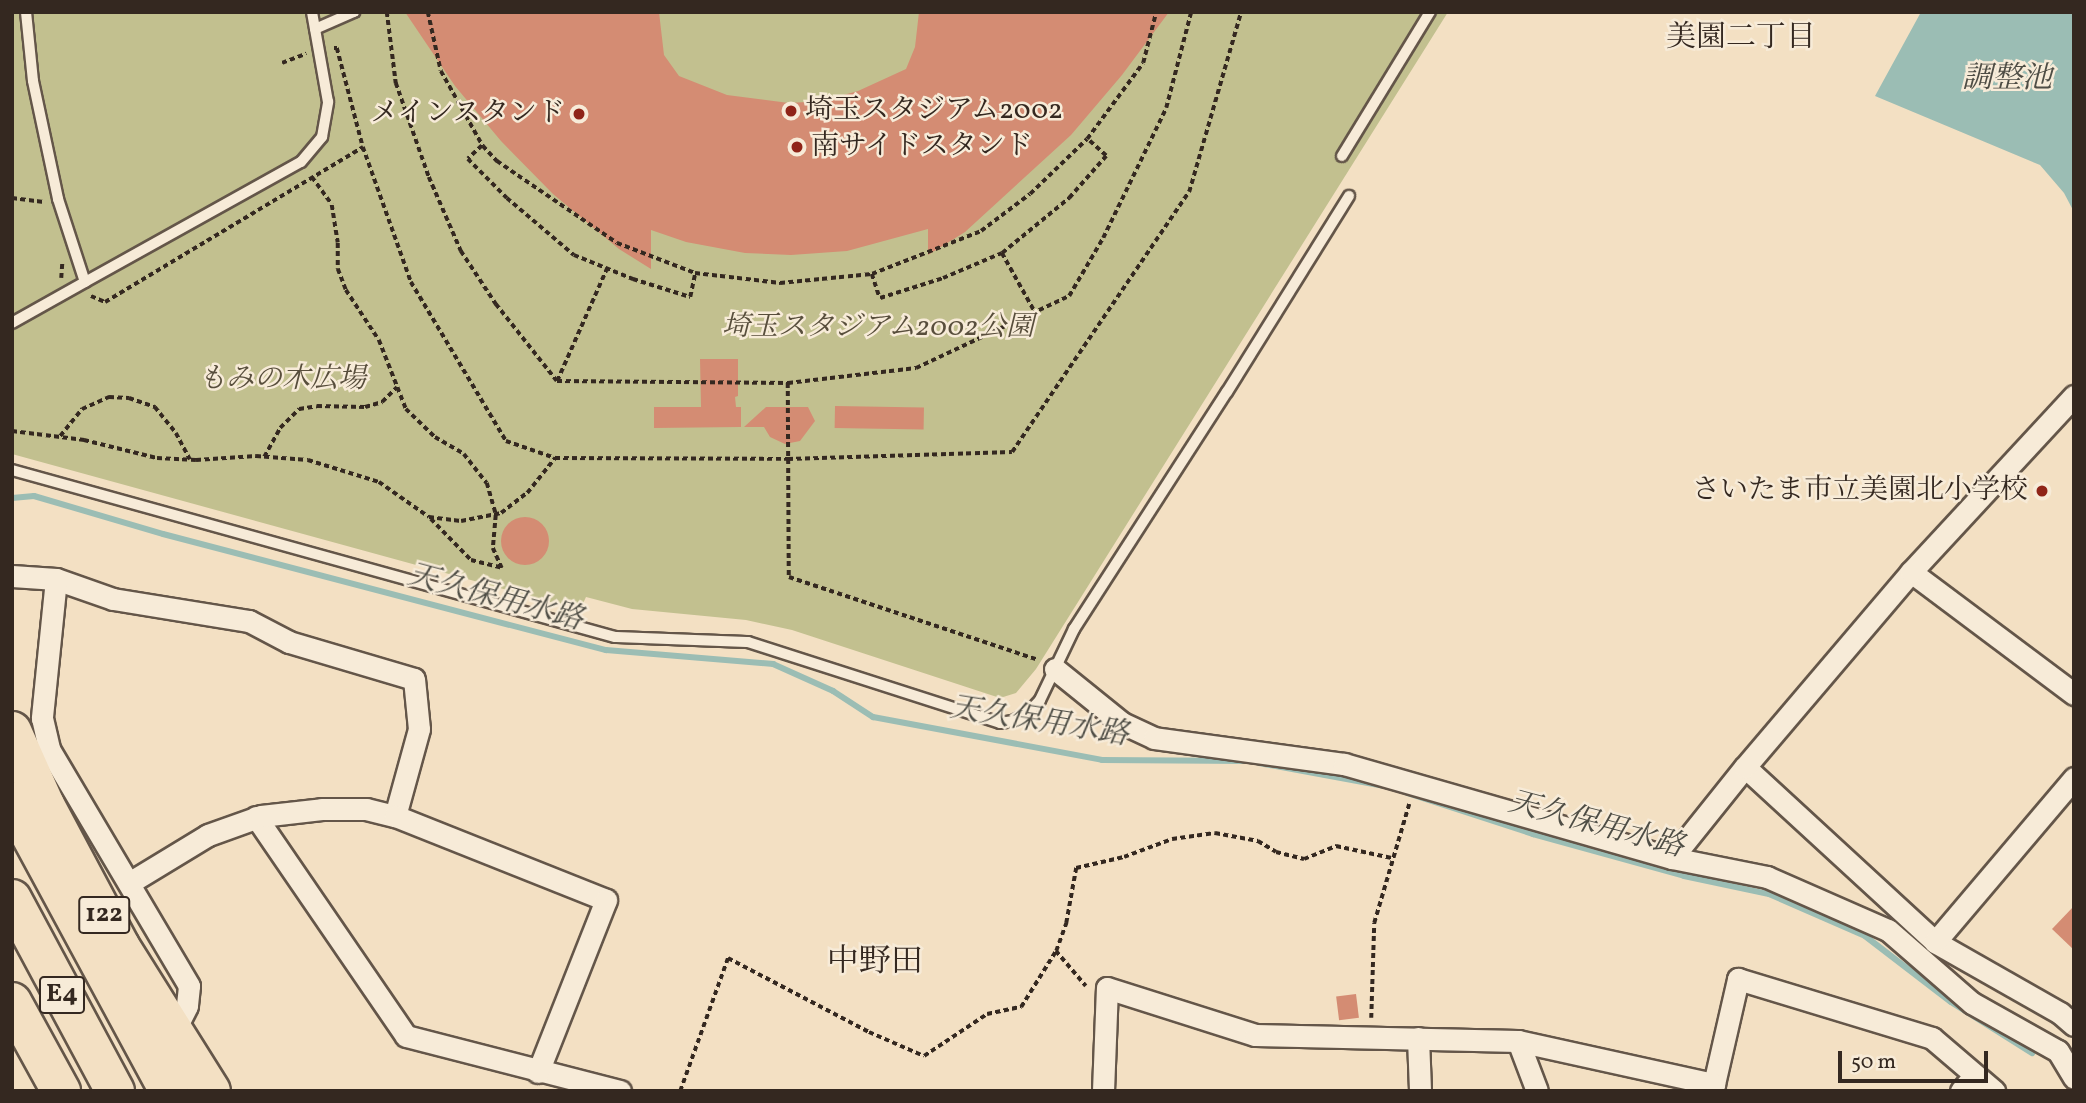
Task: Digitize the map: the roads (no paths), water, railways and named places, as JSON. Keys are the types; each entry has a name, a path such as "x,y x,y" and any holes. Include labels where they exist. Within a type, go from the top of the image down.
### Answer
{"highway":[{"name":"122","path":"28,743 120,946 211,1091"},
{"name":"E4","path":"12,801 169,1091"},
{"name":"E4","path":"12,899 115,1091"},
{"path":"17,1023 61,1091"}],"street":[{"path":"1672,858 1745,767 1911,572 2074,396"},
{"path":"1911,572 2074,694"},
{"path":"12,576 56,579 113,599 249,621 289,642 414,679 419,729 395,816"},
{"path":"56,579 42,718 28,743 49,749 189,986 187,1006 174,1031"},
{"path":"1055,669 1122,723 1154,738 1343,764 1672,858 1767,877 1888,930 1972,1003 2058,1051 2074,1079"},
{"path":"1745,767 1935,942 2069,1012"},
{"path":"1935,942 2074,778"},
{"path":"129,883 208,835 256,817 322,809 366,809 395,816 606,900 538,1072"},
{"path":"256,817 406,1036 620,1091"},
{"path":"1104,1091 1107,988 1255,1035 1518,1041 1713,1087 1738,979 1933,1038 1968,1083 1994,1091"},
{"path":"1418,1038 1420,1091"},
{"path":"1518,1041 1537,1091"}],"lane":[{"path":"26,12 33,81 58,199 80,285"},
{"path":"12,323 301,162 322,137 328,102 312,12"},
{"path":"315,29 354,12"},
{"path":"1342,156 1430,12"},
{"path":"12,470 615,636 748,642 1000,723 1013,721 1027,714 1040,700 1074,629 1349,196"}],"water":[{"name":"調整池","path":"1921,12 2074,12 2074,212 2064,193 2040,165 1875,96"}],"waterway":[{"name":"天久保用水路","path":"12,498 34,496 163,534 606,650 773,664 833,691 873,717 1102,760 1249,761"},
{"name":"天久保用水路","path":"1259,763 1390,787"},
{"name":"天久保用水路","path":"1407,793 1533,834 1684,876 1769,894 1865,936 1951,1002 2032,1053"}],"place":[{"name":"埼玉スタジアム2002","path":"791,111"},
{"name":"メインスタンド","path":"579,114"},
{"name":"南サイドスタンド","path":"797,147"},
{"name":"さいたま市立美園北小学校","path":"2042,491"}],"district":[{"name":"美園二丁目","path":"1741,38"},
{"name":"中野田","path":"875,963"}],"park label":[{"name":"埼玉スタジアム2002公園","path":"878,328"},
{"name":"もみの木広場","path":"282,380"}]}
